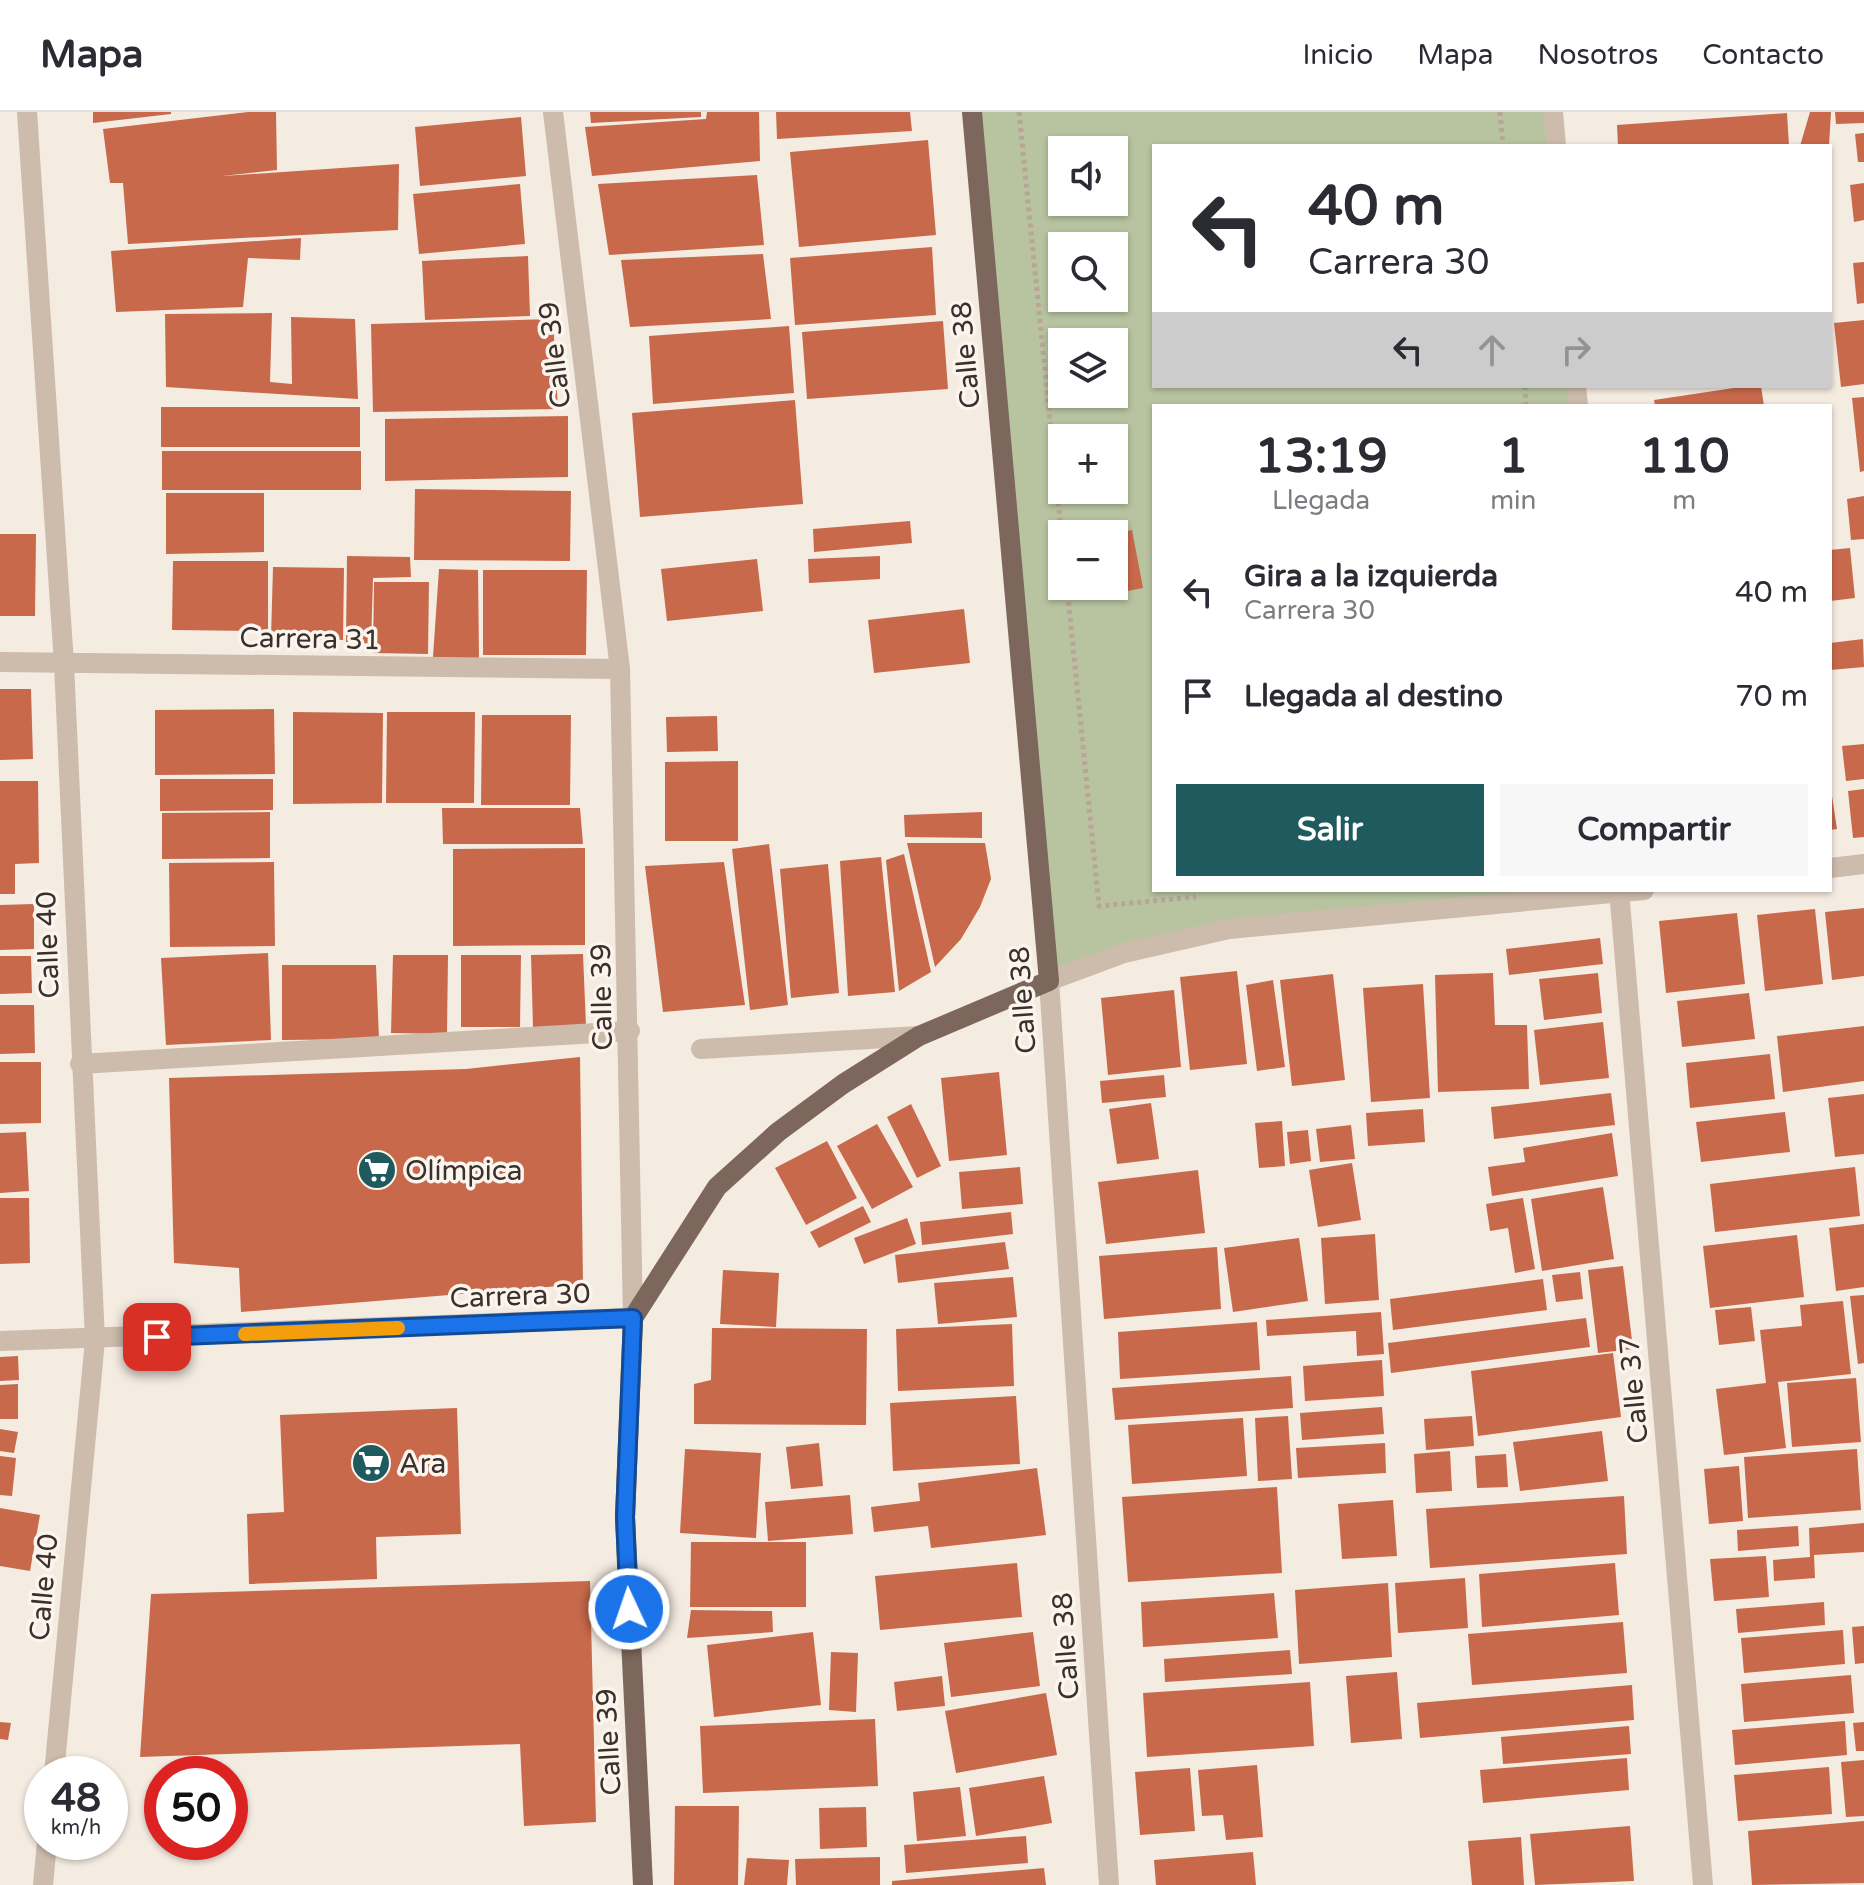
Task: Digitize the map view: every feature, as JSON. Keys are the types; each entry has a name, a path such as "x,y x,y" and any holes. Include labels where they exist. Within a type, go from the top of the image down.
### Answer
{"main road":[{"name":"Calle 38","path":"972,112 1049,981"},
{"path":"633,1318 717,1187 778,1132 843,1084 919,1036 1049,981"},
{"name":"Calle 39","path":"633,1318 625,1517 643,1885"}],"street":[{"name":"Calle 40","path":"27,112 64,664 95,1340 56,1756"},
{"name":"Calle 39","path":"553,112 620,669 630,1031 633,1318"},
{"path":"1553,112 1556,144"},
{"name":"Carrera 31","path":"0,662 620,669"},
{"path":"1832,868 1864,864"},
{"path":"1049,981 1124,953 1229,929 1619,892"},
{"name":"Calle 37","path":"1619,892 1703,1885"},
{"name":"Calle 38","path":"1049,981 1109,1885"},
{"path":"80,1064 630,1031"},
{"path":"701,1049 919,1036"},
{"name":"Carrera 30","path":"0,1341 95,1340 633,1318"},
{"path":"43,1885 45,1860"}],"path":[{"path":"1019,112 1060,520"},
{"path":"1500,112 1503,144"},
{"path":"1068,600 1099,906 1211,896"}],"green space":[{"path":"972,112 1553,112 1556,144 1152,144 1152,388 1576,388 1578,404 1152,404 1152,892 1599,892 1229,929 1049,981"}],"building":[{"path":"93,112 171,112 171,114 93,123"},
{"path":"248,112 276,112 277,170 223,176 399,164 398,230 128,244 123,183 110,183 103,129"},
{"path":"590,112 701,112 701,117 591,123"},
{"path":"707,112 759,112 760,161 592,176 585,127 706,119"},
{"path":"776,112 910,112 912,131 777,139"},
{"path":"1810,112 1831,112 1829,144 1801,144"},
{"path":"1835,112 1864,112 1864,123 1836,124"},
{"path":"1787,113 1789,144 1618,144 1617,125"},
{"path":"521,117 526,176 420,186 415,127"},
{"path":"1864,133 1864,162 1858,162 1855,134"},
{"path":"928,140 936,235 799,247 790,152"},
{"path":"757,175 764,245 609,255 598,184"},
{"path":"1864,183 1864,220 1854,222 1850,185"},
{"path":"520,184 525,244 419,254 413,194"},
{"path":"301,238 300,260 248,258 243,307 116,312 111,251"},
{"path":"932,247 936,315 795,325 790,258"},
{"path":"763,254 771,319 630,327 621,260"},
{"path":"528,256 530,316 425,320 422,261"},
{"path":"1864,262 1864,303 1857,304 1853,263"},
{"path":"272,313 270,382 292,384 291,317 355,319 358,399 166,387 165,314"},
{"path":"553,319 558,409 373,412 371,324"},
{"path":"1864,320 1864,384 1841,387 1834,323"},
{"path":"943,321 948,389 807,399 802,332"},
{"path":"789,326 794,393 653,404 649,336"},
{"path":"1734,388 1761,388 1764,404 1655,404 1654,400"},
{"path":"1864,397 1864,471 1860,472 1852,398"},
{"path":"795,400 803,504 640,517 632,413"},
{"path":"161,407 360,407 360,447 161,447"},
{"path":"568,416 568,477 385,481 385,419"},
{"path":"162,451 361,451 361,490 162,490"},
{"path":"415,489 571,491 570,561 414,560"},
{"path":"166,493 264,493 264,552 166,554"},
{"path":"1864,496 1864,539 1851,540 1847,499"},
{"path":"910,521 912,543 814,552 813,529"},
{"path":"1132,530 1143,588 1128,591 1128,531"},
{"path":"0,534 36,534 35,616 0,616"},
{"path":"1850,548 1855,598 1832,601 1832,550"},
{"path":"347,556 410,557 411,577 373,578 371,644 346,642"},
{"path":"880,556 880,579 809,583 808,559"},
{"path":"757,559 763,611 667,621 661,569"},
{"path":"173,561 268,561 268,631 172,630"},
{"path":"273,567 344,568 343,640 271,638"},
{"path":"439,569 478,570 479,659 433,657"},
{"path":"483,570 587,570 586,655 483,655"},
{"path":"374,582 429,582 428,654 373,653"},
{"path":"964,609 970,663 874,673 868,620"},
{"path":"1863,639 1864,667 1832,670 1832,643"},
{"path":"0,689 31,689 33,759 0,760"},
{"path":"274,709 275,774 155,775 155,710"},
{"path":"293,712 383,713 382,803 293,804"},
{"path":"387,712 475,712 474,803 386,803"},
{"path":"482,715 571,715 570,805 481,805"},
{"path":"717,716 718,751 667,752 666,717"},
{"path":"1864,744 1864,779 1846,781 1842,746"},
{"path":"738,761 738,841 665,841 665,762"},
{"path":"160,779 273,779 273,810 160,811"},
{"path":"0,781 38,781 39,863 15,864 15,894 0,894"},
{"path":"1864,789 1864,837 1853,838 1848,791"},
{"path":"1832,796 1837,829 1832,830"},
{"path":"442,808 580,808 583,844 443,844"},
{"path":"270,812 270,858 162,859 162,813"},
{"path":"982,812 982,838 905,837 904,815"},
{"path":"907,843 985,843 991,879 980,907 961,939 935,967"},
{"path":"769,844 788,1005 750,1010 732,849"},
{"path":"585,848 585,945 453,946 453,849"},
{"path":"904,854 931,972 899,991 886,860"},
{"path":"881,857 895,992 848,996 840,861"},
{"path":"274,862 275,946 170,947 169,863"},
{"path":"724,862 745,1005 663,1012 645,866"},
{"path":"828,864 839,993 791,998 780,869"},
{"path":"34,904 34,949 0,950 0,905"},
{"path":"1864,908 1864,976 1832,980 1825,912"},
{"path":"1815,909 1823,984 1765,991 1757,915"},
{"path":"1737,913 1745,984 1666,993 1659,921"},
{"path":"1600,938 1603,964 1509,975 1506,949"},
{"path":"268,953 271,1040 166,1045 161,958"},
{"path":"583,954 586,1026 533,1027 531,955"},
{"path":"393,955 448,955 447,1034 391,1033"},
{"path":"461,955 521,955 520,1027 461,1027"},
{"path":"0,956 31,956 32,993 0,994"},
{"path":"282,965 376,965 379,1039 282,1040"},
{"path":"1237,971 1247,1064 1190,1070 1180,977"},
{"path":"1493,973 1495,1025 1527,1025 1529,1089 1438,1092 1435,975"},
{"path":"1598,973 1602,1013 1544,1020 1539,979"},
{"path":"1333,974 1345,1080 1292,1086 1280,980"},
{"path":"1273,980 1285,1067 1257,1071 1246,985"},
{"path":"1423,984 1430,1098 1371,1102 1363,988"},
{"path":"1174,990 1181,1067 1108,1075 1101,998"},
{"path":"1749,993 1755,1039 1682,1047 1677,1001"},
{"path":"0,1005 34,1005 35,1053 0,1054"},
{"path":"1603,1022 1609,1078 1540,1085 1534,1030"},
{"path":"1864,1026 1864,1081 1783,1092 1777,1036"},
{"path":"1770,1054 1775,1099 1690,1108 1686,1063"},
{"name":"Olímpica","path":"580,1057 583,1284 241,1312 239,1268 174,1263 169,1078 466,1069"},
{"path":"0,1062 41,1062 41,1123 0,1124"},
{"path":"999,1072 1007,1155 949,1161 941,1078"},
{"path":"1164,1075 1166,1097 1102,1103 1100,1081"},
{"path":"1611,1093 1615,1125 1494,1139 1491,1107"},
{"path":"1864,1094 1864,1154 1835,1157 1828,1098"},
{"path":"1151,1103 1159,1159 1117,1164 1109,1109"},
{"path":"911,1104 941,1166 917,1178 887,1117"},
{"path":"1423,1109 1425,1142 1368,1146 1366,1113"},
{"path":"1785,1112 1790,1152 1701,1162 1696,1122"},
{"path":"1282,1121 1285,1166 1259,1168 1255,1123"},
{"path":"877,1124 913,1187 872,1209 837,1146"},
{"path":"1351,1125 1355,1159 1320,1162 1316,1129"},
{"path":"1308,1130 1311,1161 1290,1164 1287,1132"},
{"path":"26,1132 29,1191 0,1193 0,1133"},
{"path":"1612,1133 1618,1176 1492,1196 1488,1167 1525,1162 1523,1148"},
{"path":"827,1141 857,1198 806,1225 775,1168"},
{"path":"1352,1163 1361,1220 1318,1227 1309,1170"},
{"path":"1020,1167 1023,1204 962,1209 959,1172"},
{"path":"1855,1167 1860,1216 1715,1232 1710,1184"},
{"path":"1198,1170 1205,1233 1106,1244 1098,1182"},
{"path":"1603,1187 1614,1259 1542,1271 1531,1199"},
{"path":"0,1198 29,1198 30,1263 0,1264"},
{"path":"1523,1198 1535,1269 1515,1273 1508,1228 1490,1231 1486,1204"},
{"path":"863,1206 871,1222 819,1248 810,1232"},
{"path":"1011,1212 1013,1234 922,1245 920,1222"},
{"path":"907,1218 916,1244 864,1264 854,1238"},
{"path":"1864,1224 1864,1287 1836,1291 1829,1228"},
{"path":"1375,1234 1379,1300 1325,1304 1321,1238"},
{"path":"1797,1235 1804,1297 1710,1308 1703,1246"},
{"path":"1299,1238 1308,1301 1233,1312 1224,1248"},
{"path":"1005,1242 1009,1269 898,1283 895,1255"},
{"path":"1217,1247 1221,1309 1104,1319 1099,1256"},
{"path":"1623,1266 1633,1349 1598,1353 1588,1270"},
{"path":"723,1270 779,1273 776,1327 720,1324"},
{"path":"1580,1272 1583,1299 1556,1302 1552,1275"},
{"path":"1013,1277 1017,1317 938,1324 934,1283"},
{"path":"1543,1279 1547,1310 1393,1330 1390,1299"},
{"path":"1864,1295 1864,1363 1858,1364 1850,1296"},
{"path":"1843,1301 1851,1374 1778,1382 1786,1448 1724,1455 1716,1389 1766,1383 1760,1330 1802,1326 1800,1305"},
{"path":"1751,1307 1755,1341 1719,1345 1715,1310"},
{"path":"1381,1312 1384,1354 1357,1356 1356,1331 1267,1336 1266,1320"},
{"path":"1586,1318 1590,1347 1391,1373 1388,1343"},
{"path":"1257,1322 1260,1370 1120,1379 1118,1332"},
{"path":"1012,1324 1014,1386 898,1391 896,1329"},
{"path":"712,1328 867,1329 866,1425 694,1424 694,1384 711,1380"},
{"path":"1613,1353 1621,1417 1478,1436 1471,1371"},
{"path":"18,1356 19,1380 0,1381 0,1357"},
{"path":"1382,1360 1384,1396 1305,1401 1303,1366"},
{"path":"1291,1376 1293,1408 1115,1420 1112,1388"},
{"path":"1856,1378 1861,1442 1792,1447 1787,1383"},
{"path":"18,1384 18,1419 0,1419 0,1385"},
{"path":"1016,1396 1020,1464 893,1471 890,1403"},
{"path":"1382,1407 1384,1434 1302,1440 1300,1413"},
{"name":"Ara","path":"457,1408 461,1534 376,1537 377,1579 249,1584 247,1514 284,1512 280,1415"},
{"path":"1288,1416 1292,1479 1258,1481 1255,1418"},
{"path":"1472,1416 1474,1446 1426,1450 1424,1419"},
{"path":"1243,1418 1247,1476 1132,1484 1128,1425"},
{"path":"0,1429 18,1432 14,1453 0,1451"},
{"path":"1602,1431 1608,1481 1520,1491 1513,1442"},
{"path":"819,1443 823,1486 791,1489 786,1447"},
{"path":"1385,1443 1386,1473 1298,1478 1296,1448"},
{"path":"685,1449 761,1453 756,1538 680,1533"},
{"path":"1857,1449 1861,1510 1748,1518 1744,1457"},
{"path":"1450,1451 1452,1491 1416,1493 1414,1454"},
{"path":"1506,1454 1508,1487 1477,1488 1475,1456"},
{"path":"0,1456 16,1458 12,1496 0,1495"},
{"path":"1739,1466 1743,1521 1709,1524 1704,1469"},
{"path":"1037,1468 1046,1535 931,1548 928,1526 874,1532 871,1507 920,1501 918,1483"},
{"path":"1277,1487 1282,1573 1128,1582 1122,1497"},
{"path":"850,1495 853,1534 768,1541 765,1502"},
{"path":"1624,1496 1627,1554 1430,1568 1426,1509"},
{"path":"1393,1500 1397,1556 1342,1559 1338,1504"},
{"path":"0,1508 40,1515 30,1571 0,1566"},
{"path":"1864,1523 1864,1552 1814,1555 1815,1578 1774,1581 1773,1560 1810,1557 1809,1528"},
{"path":"1798,1526 1799,1546 1738,1551 1737,1530"},
{"path":"691,1542 806,1542 806,1607 690,1607"},
{"path":"1766,1556 1769,1597 1714,1601 1710,1559"},
{"path":"1017,1563 1022,1617 880,1630 875,1576"},
{"path":"1615,1563 1619,1615 1482,1627 1479,1574"},
{"path":"1465,1578 1468,1628 1398,1633 1395,1583"},
{"path":"590,1581 596,1822 524,1826 520,1744 140,1757 151,1594"},
{"path":"1388,1583 1392,1657 1299,1664 1295,1590"},
{"path":"1274,1593 1278,1638 1143,1647 1141,1602"},
{"path":"1824,1602 1825,1625 1738,1633 1736,1609"},
{"path":"691,1610 772,1611 773,1632 687,1638"},
{"path":"1623,1622 1627,1673 1472,1685 1468,1634"},
{"path":"1864,1626 1864,1663 1855,1664 1852,1627"},
{"path":"1843,1630 1845,1664 1744,1673 1741,1638"},
{"path":"813,1632 821,1705 714,1717 707,1645"},
{"path":"1033,1632 1040,1686 951,1697 944,1643"},
{"path":"1290,1650 1292,1674 1165,1682 1164,1659"},
{"path":"831,1652 858,1653 856,1712 829,1710"},
{"path":"1397,1672 1402,1739 1351,1743 1346,1676"},
{"path":"1851,1675 1854,1713 1744,1722 1741,1684"},
{"path":"942,1676 945,1706 897,1711 894,1682"},
{"path":"1310,1682 1314,1746 1147,1757 1143,1693"},
{"path":"1632,1685 1634,1720 1420,1738 1417,1703"},
{"path":"1046,1693 1057,1755 956,1773 945,1711"},
{"path":"875,1719 878,1786 703,1793 700,1726"},
{"path":"1845,1721 1847,1755 1735,1765 1732,1730"},
{"path":"0,1722 11,1723 8,1740 0,1739"},
{"path":"1864,1722 1864,1751 1856,1751 1853,1723"},
{"path":"1629,1726 1631,1754 1503,1764 1501,1737"},
{"path":"1627,1758 1629,1790 1483,1803 1480,1770"},
{"path":"1864,1760 1864,1816 1846,1817 1841,1762"},
{"path":"1257,1765 1263,1837 1226,1840 1223,1815 1202,1816 1198,1770"},
{"path":"1829,1767 1832,1814 1738,1821 1734,1775"},
{"path":"1190,1768 1195,1831 1140,1835 1135,1772"},
{"path":"1044,1776 1052,1823 976,1836 969,1788"},
{"path":"960,1787 966,1836 917,1841 913,1792"},
{"path":"675,1806 739,1806 738,1885 674,1885"},
{"path":"866,1807 867,1847 820,1849 819,1808"},
{"path":"1864,1821 1864,1883 1752,1885 1748,1831"},
{"path":"1630,1826 1634,1881 1535,1885 1530,1834"},
{"path":"1026,1836 1028,1863 906,1873 904,1845"},
{"path":"1521,1837 1524,1885 1472,1885 1468,1841"},
{"path":"1253,1852 1256,1885 1156,1885 1154,1860"},
{"path":"880,1857 880,1885 796,1885 795,1859"},
{"path":"747,1858 789,1860 787,1885 744,1885"},
{"path":"1044,1868 1046,1885 892,1885 892,1881"}],"slow traffic":[{"path":"245,1334 398,1328"}],"place":[{"name":"Olímpica","path":"377,1170"},
{"name":"Ara","path":"371,1463"}],"route":[{"path":"157,1337 633,1318 625,1517 629,1609"}]}
